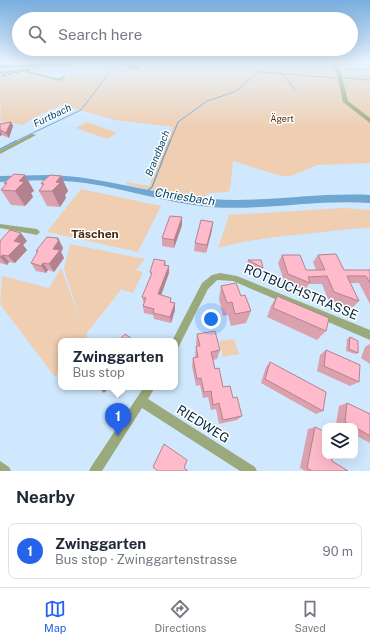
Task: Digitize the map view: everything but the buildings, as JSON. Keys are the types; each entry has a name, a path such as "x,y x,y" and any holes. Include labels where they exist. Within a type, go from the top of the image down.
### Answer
{"street":[{"path":"342,85 346,102 370,121"},
{"path":"0,152 34,135"},
{"path":"0,226 37,232"},
{"name":"ROTBUCHSTRASSE","path":"178,339 205,286 211,280 220,276 244,281 370,335"},
{"path":"95,471 148,390"},
{"name":"RIEDWEG","path":"141,401 251,471"},
{"path":"0,466 5,471"}],"green space":[{"name":"Ägert","path":"0,85 370,85 370,163 317,165 291,176 281,176 233,161 230,190 227,192 208,193 204,199 164,193 127,185 126,182 149,186 173,127 115,120 62,105 37,116 23,125 0,121"},
{"path":"87,122 117,133 107,139 76,128"},
{"path":"81,189 161,206 138,252 47,232"},
{"path":"344,208 370,210 370,228 266,238 218,248 229,215"},
{"path":"70,244 145,259 136,270 143,272 133,293 122,290 124,286 86,334 87,338 58,338 58,374 55,377 0,304 2,276 49,288 61,268 81,321 64,269"},
{"path":"234,339 239,354 223,357 219,341"}],"waterway":[{"name":"Furtbach","path":"14,142 81,110 100,85"},
{"name":"Brandbach","path":"170,142 178,122 207,101 234,92 244,85"},
{"path":"291,85 295,90"},
{"name":"Brandbach","path":"146,192 152,187 170,141"},
{"name":"Furtbach","path":"0,149 14,142"},
{"name":"Chriesbach","path":"0,179 48,178 85,180 210,203 230,204 330,198 370,199"}],"place":[{"name":"Zwinggarten","path":"118,436"}],"district":[{"name":"Täschen","path":"95,234"}]}
